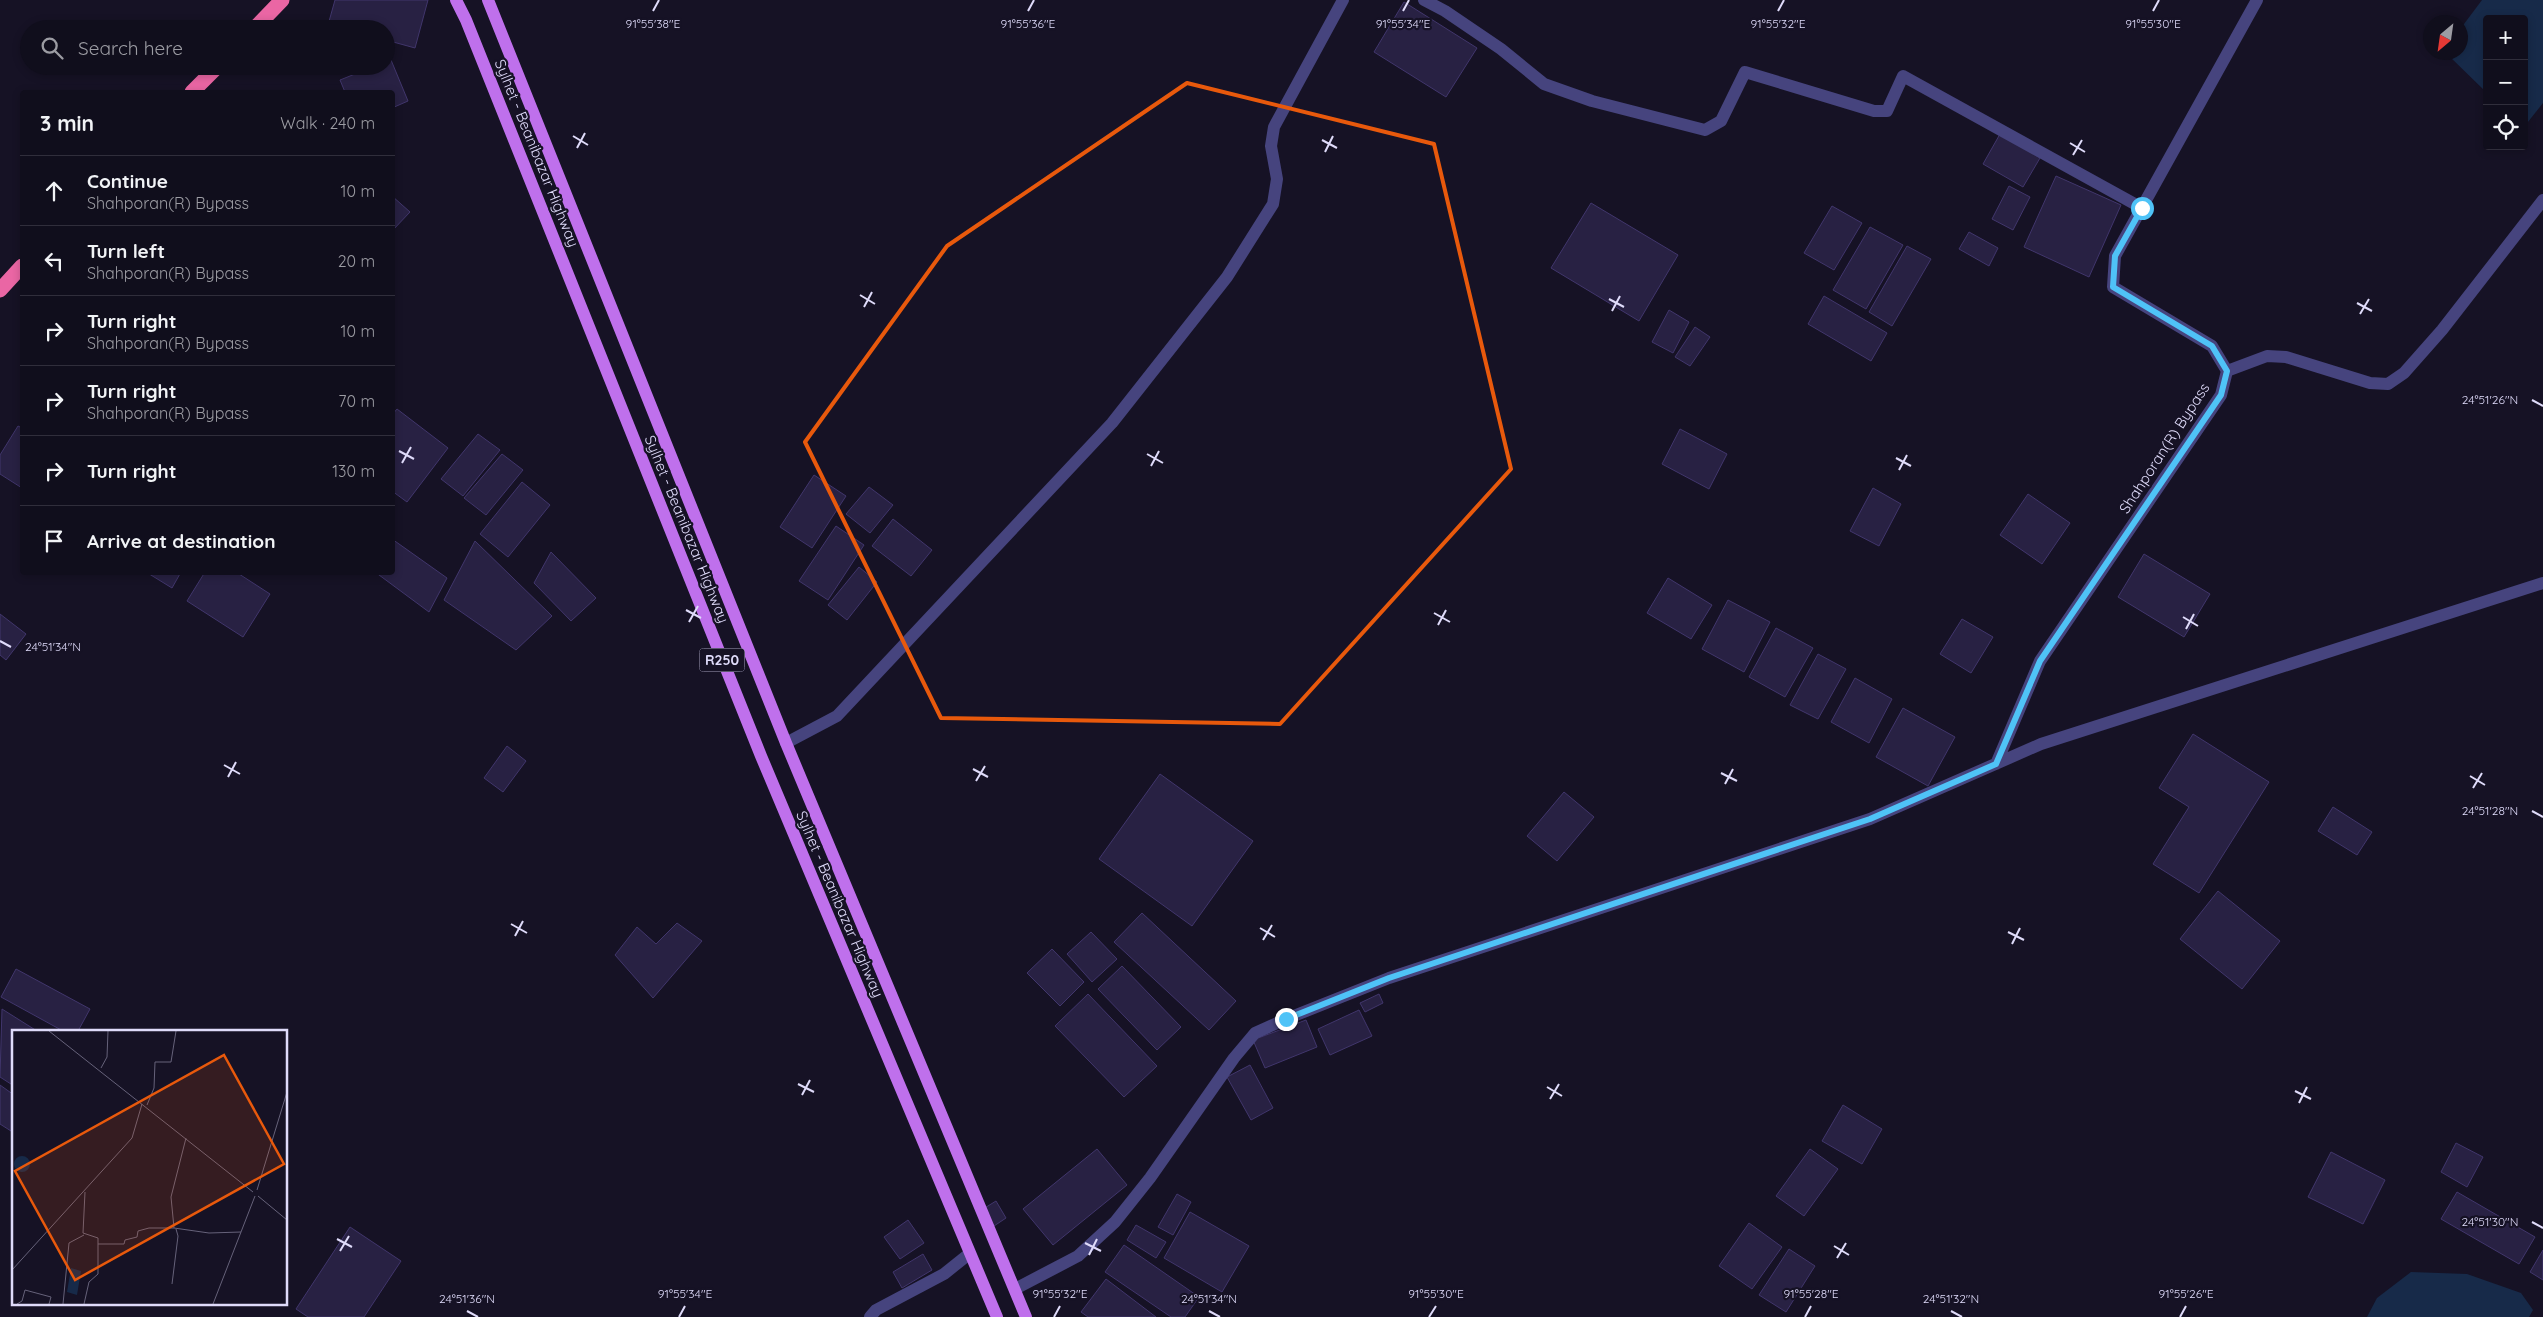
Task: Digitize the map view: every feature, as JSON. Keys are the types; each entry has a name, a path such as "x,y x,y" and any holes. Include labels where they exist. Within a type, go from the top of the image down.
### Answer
{"highway":[{"path":"263,20 282,0"},
{"path":"194,90 209,75"},
{"path":"0,290 20,268"}],"main road":[{"name":"Sylhet - Beanibazar Highway","path":"456,0 466,20 757,747 997,1317"},
{"name":"Sylhet - Beanibazar Highway","path":"488,0 786,743 1026,1317"}],"street":[{"path":"786,743 837,716 1112,423 1227,277 1273,204 1277,179 1271,146 1274,127 1343,0"},
{"path":"1424,0 1445,11 1501,49 1544,84 1592,101 1705,130 1720,121 1745,72 1874,111 1887,111 1903,76 2142,208"},
{"path":"2257,0 2115,256 2113,287 2212,346 2227,371 2267,356 2286,357 2370,384 2388,384 2404,373 2442,330 2543,200"},
{"name":"Shahporan(R) Bypass","path":"1996,764 2040,661 2221,395 2227,371"},
{"path":"1015,1289 1078,1256 1115,1222 1156,1170 1234,1058 1255,1033 1389,978 1870,819 2041,744 2543,583"},
{"path":"870,1317 876,1310 944,1274 969,1254"}],"highlighted area":[{"path":"1187,83 1434,144 1511,469 1280,724 941,718 805,442 947,246"}],"water":[{"path":"2482,0 2543,0 2543,103 2528,122 2528,15 2483,15 2483,89 2453,60 2468,60 2468,19"},
{"path":"2411,1272 2467,1274 2521,1293 2533,1310 2529,1317 2367,1317 2377,1298"}],"building":[{"path":"335,0 428,0 415,48 395,42 395,20 329,20"},
{"path":"1404,2 1477,48 1446,97 1374,52"},
{"path":"395,70 408,101 395,107 395,90 344,90 340,80 352,75 395,75"},
{"path":"2000,134 2040,158 2023,187 1983,164"},
{"path":"2056,176 2121,205 2089,277 2024,247"},
{"path":"2009,186 2030,197 2013,230 1992,219"},
{"path":"395,199 410,212 395,228"},
{"path":"1591,203 1678,255 1639,321 1551,268"},
{"path":"1832,206 1862,223 1834,270 1804,253"},
{"path":"1870,227 1903,245 1866,309 1833,290"},
{"path":"1969,232 1998,248 1989,266 1959,249"},
{"path":"1907,246 1931,259 1892,326 1869,312"},
{"path":"1824,296 1887,333 1871,361 1808,324"},
{"path":"1669,310 1689,322 1673,353 1652,342"},
{"path":"1695,327 1710,337 1690,366 1675,357"},
{"path":"397,409 448,448 407,502 395,493 395,411"},
{"path":"18,426 20,427 20,487 0,474 0,455"},
{"path":"1680,429 1727,454 1709,489 1662,464"},
{"path":"478,434 500,450 463,496 441,479"},
{"path":"502,454 523,470 486,515 464,498"},
{"path":"814,475 846,496 812,548 780,527"},
{"path":"522,482 550,505 508,557 480,534"},
{"path":"869,487 893,505 870,533 846,514"},
{"path":"1873,488 1901,504 1879,546 1850,531"},
{"path":"2028,494 2070,523 2042,564 2000,535"},
{"path":"893,519 932,550 911,576 872,546"},
{"path":"836,526 864,545 828,600 799,581"},
{"path":"395,541 447,578 429,612 379,575 395,575"},
{"path":"475,541 552,616 516,650 444,600"},
{"path":"551,552 596,598 571,621 534,583"},
{"path":"2144,554 2210,594 2184,637 2118,597"},
{"path":"859,567 877,582 847,620 828,605"},
{"path":"151,575 179,575 172,588"},
{"path":"203,575 241,575 270,594 243,637 187,601"},
{"path":"1668,578 1712,605 1691,639 1647,613"},
{"path":"1728,600 1770,622 1744,672 1702,649"},
{"path":"0,614 26,634 6,660 0,655"},
{"path":"1962,619 1993,637 1971,673 1940,654"},
{"path":"1776,628 1813,648 1785,697 1749,677"},
{"path":"1818,654 1846,669 1818,719 1790,705"},
{"path":"1855,678 1892,699 1869,743 1831,722"},
{"path":"1903,708 1955,737 1928,786 1876,757"},
{"path":"2193,734 2269,782 2199,893 2153,864 2189,807 2159,788"},
{"path":"507,746 526,761 503,792 484,778"},
{"path":"1160,774 1253,841 1192,926 1099,859"},
{"path":"1564,792 1594,817 1557,861 1527,836"},
{"path":"2333,807 2372,832 2357,855 2318,831"},
{"path":"2218,891 2280,941 2242,989 2180,939"},
{"path":"1142,913 1236,1001 1209,1030 1114,942"},
{"path":"677,923 702,941 653,998 615,955 637,927 656,944"},
{"path":"1091,932 1117,959 1092,982 1067,954"},
{"path":"1052,949 1084,982 1060,1006 1027,973"},
{"path":"1122,966 1181,1027 1157,1050 1098,989"},
{"path":"16,969 90,1009 79,1030 61,1030 1,997"},
{"path":"1088,994 1157,1066 1124,1097 1055,1026"},
{"path":"1379,994 1383,1003 1365,1012 1360,1003"},
{"path":"2,1009 35,1030 12,1030 12,1085 0,1077"},
{"path":"1359,1010 1372,1036 1330,1055 1318,1029"},
{"path":"1306,1020 1317,1047 1265,1068 1253,1040"},
{"path":"1250,1065 1273,1108 1251,1120 1227,1077"},
{"path":"0,1085 12,1094 12,1130 11,1131 0,1124"},
{"path":"1843,1105 1882,1129 1862,1164 1822,1141"},
{"path":"2456,1143 2483,1157 2467,1187 2441,1172"},
{"path":"1097,1149 1127,1185 1053,1245 1023,1209"},
{"path":"1810,1149 1838,1169 1804,1216 1776,1196"},
{"path":"2331,1152 2385,1180 2363,1224 2308,1197"},
{"path":"2457,1192 2535,1237 2519,1264 2441,1219"},
{"path":"1177,1194 1191,1202 1173,1235 1158,1227"},
{"path":"996,1201 1006,1218 994,1226 983,1209"},
{"path":"1190,1212 1249,1246 1222,1292 1164,1258"},
{"path":"908,1220 924,1243 900,1259 884,1237"},
{"path":"1749,1223 1782,1247 1752,1289 1719,1266"},
{"path":"1136,1225 1166,1242 1156,1258 1127,1240"},
{"path":"350,1227 401,1261 364,1317 308,1317 296,1309"},
{"path":"1124,1245 1199,1297 1185,1317 1171,1317 1105,1272"},
{"path":"1789,1249 1815,1266 1786,1312 1759,1295"},
{"path":"2543,1250 2543,1280 2530,1272"},
{"path":"923,1254 932,1270 902,1288 893,1272"},
{"path":"1106,1279 1156,1317 1088,1317 1081,1312"}],"route":[{"path":"1286,1019 1389,978 1870,819 1996,764 2040,661 2221,395 2227,371 2212,346 2113,287 2112,272 2115,256 2142,208"}]}
